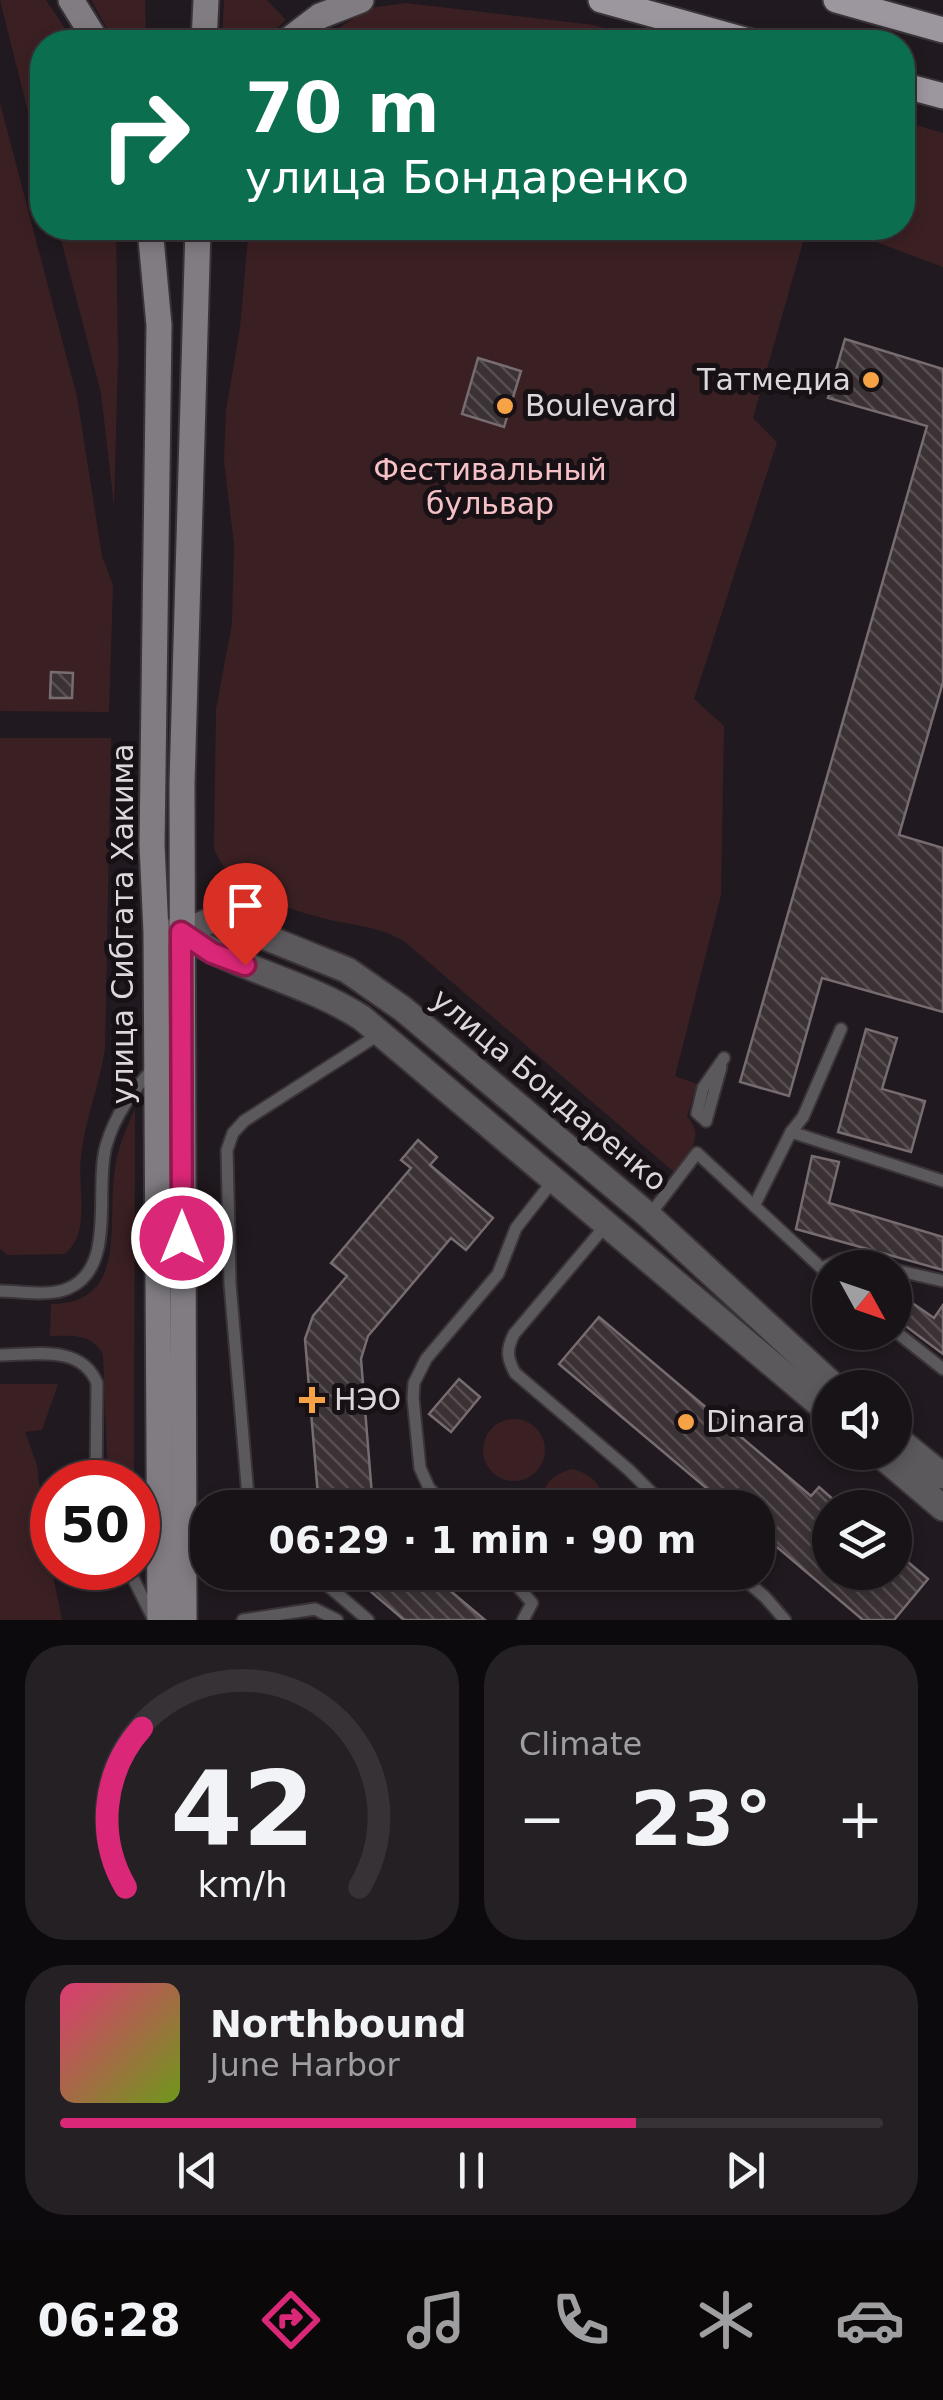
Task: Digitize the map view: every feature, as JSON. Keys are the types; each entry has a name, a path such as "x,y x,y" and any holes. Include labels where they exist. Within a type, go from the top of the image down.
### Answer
{"main road":[{"path":"71,0 90,30"},
{"path":"205,30 206,0"},
{"path":"302,30 320,16 361,0"},
{"path":"601,0 709,30"},
{"path":"836,0 943,30"},
{"path":"915,88 943,96"},
{"name":"улица Сибгата Хакима","path":"151,240 159,325 152,844 168,932 184,1620"},
{"name":"улица Сибгата Хакима","path":"157,1620 157,1064 182,784 198,240"},
{"name":"улица Сибгата Хакима","path":"196,314 211,240"}],"street":[{"name":"улица Бондаренко","path":"168,932 218,918 356,975 649,1216 816,1370"},
{"path":"168,932 335,1002 381,1033 552,1182 812,1398"},
{"path":"912,1450 943,1476"},
{"path":"898,1470 943,1508"}],"lane":[{"path":"754,1206 791,1132 803,1118 842,1029"},
{"path":"247,1490 230,1284 230,1140 244,1121 381,1033"},
{"path":"0,1291 60,1292 74,1286 94,1264 99,1247 100,1184 106,1147 123,1106 157,1064"},
{"path":"791,1132 943,1181"},
{"path":"649,1216 698,1153 812,1259"},
{"path":"431,1490 420,1468 414,1382 426,1359 498,1274 516,1228 552,1182"},
{"path":"606,1225 514,1334 507,1348 508,1360 515,1373 649,1490"},
{"path":"912,1274 943,1281"},
{"path":"912,1344 943,1369"},
{"path":"0,1355 74,1357 94,1376 96,1460"},
{"path":"140,1590 157,1620"},
{"path":"333,1590 368,1620"},
{"path":"521,1590 532,1603 523,1620"},
{"path":"757,1590 785,1620"},
{"path":"243,1620 316,1610 337,1620"}],"green space":[{"path":"0,0 46,0 66,30 30,30 30,120"},
{"path":"91,0 145,0 146,30 108,30"},
{"path":"224,0 267,0 286,20 275,30 223,30"},
{"path":"406,3 610,30 336,30 370,8"},
{"path":"0,103 30,218 30,240 36,240 77,397 102,556 113,585 109,712 0,711"},
{"path":"915,125 943,133 943,267 871,240 915,240"},
{"path":"61,240 116,240 114,506 101,393"},
{"name":"Фестивальный бульвар","path":"248,240 804,240 753,418 777,442 694,699 724,726 721,895 675,1076 697,1084 687,1116 695,1138 674,1172 405,942 375,929 291,909 244,886 221,862 214,848 216,709 232,624 234,544 224,461 226,410 240,328"},
{"path":"0,738 111,738 105,1047 81,1156 81,1222 73,1245 64,1254 7,1255 0,1249"},
{"path":"135,1109 134,1460 107,1460 103,1354 87,1339 50,1336 51,1304 75,1301 92,1291 103,1277 109,1259 114,1176 124,1134"},
{"path":"0,1384 58,1384 42,1430 25,1432 35,1460 30,1460 30,1590 56,1590 62,1620 0,1620"},
{"path":"514,1419 536,1428 545,1450 536,1472 514,1481 492,1472 483,1450 492,1428"},
{"path":"572,1469 586,1474 600,1490 545,1490 559,1474"}],"building":[{"name":"Татмедиа","path":"845,339 943,369 943,682 899,835 943,848 943,1012 822,978 789,1096 740,1082 927,426 828,398"},
{"path":"478,358 521,371 504,427 462,414"},
{"path":"51,672 73,673 72,698 50,698"},
{"path":"866,1029 897,1038 882,1089 925,1101 911,1152 838,1132"},
{"path":"418,1140 437,1157 430,1165 493,1218 466,1250 451,1238 368,1336 361,1359 372,1490 318,1490 305,1339 313,1316 347,1276 331,1263 411,1168 401,1160"},
{"path":"812,1156 839,1162 829,1203 943,1237 943,1270 912,1261 912,1250 871,1250 796,1229"},
{"path":"912,1303 934,1318 943,1305 943,1354 912,1331"},
{"path":"599,1317 812,1495 812,1577 775,1545 775,1490 709,1490 559,1364"},
{"path":"459,1379 480,1397 451,1432 429,1414"},
{"path":"912,1565 928,1579 894,1620 863,1620 828,1590 912,1590"},
{"path":"369,1590 449,1590 485,1620 404,1620"}],"place":[{"name":"Татмедиа","path":"871,380"},
{"name":"Boulevard","path":"505,406"},
{"name":"НЭО","path":"312,1400"},
{"name":"Dinara","path":"686,1422"}],"route":[{"path":"182,1238 181,932 212,953 245,965"}]}
